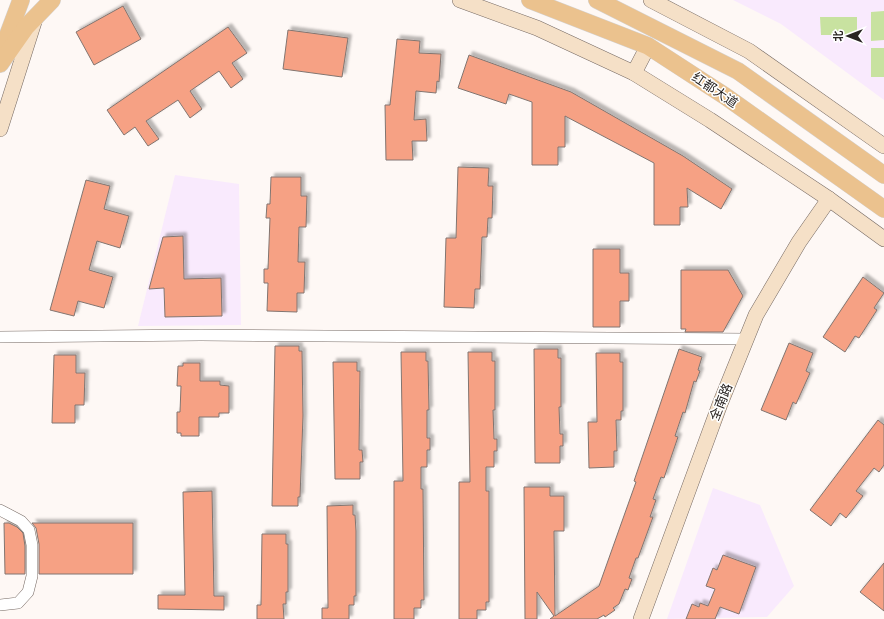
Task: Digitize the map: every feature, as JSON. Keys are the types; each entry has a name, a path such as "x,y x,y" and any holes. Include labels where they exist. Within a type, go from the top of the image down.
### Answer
{"main road":[{"path":"0,58 21,0"},
{"path":"0,64 39,8 52,0"},
{"name":"红都大道","path":"530,0 648,46 731,100 884,209"},
{"name":"红都大道","path":"597,0 738,71 884,175"}],"street":[{"path":"460,0 537,28 634,73 710,120 830,199 884,239"},
{"path":"651,0 749,51 884,146"},
{"path":"0,129 39,8"},
{"path":"658,30 668,9"},
{"path":"634,73 648,46"},
{"name":"全南路","path":"641,619 703,447 756,315 799,242 830,199"},
{"path":"0,337 201,335 746,339"},
{"path":"0,510 21,520 29,530 32,560 28,592 18,603 0,605"}],"shaded area":[{"path":"733,0 884,0 884,100 781,24"},
{"path":"175,175 239,184 241,325 138,326"},
{"path":"713,488 760,505 794,586 767,617 667,619"}],"green space":[{"path":"884,11 884,40 871,41 871,12"},
{"path":"820,17 857,17 857,35 821,35"},
{"path":"871,48 884,48 884,77 871,77"}],"building":[{"path":"123,6 141,39 94,65 76,32"},
{"path":"228,27 247,53 232,63 243,79 231,88 219,71 190,91 202,109 190,118 178,100 146,121 159,139 148,146 135,127 124,135 107,110"},
{"path":"288,30 348,38 342,77 283,69"},
{"path":"397,39 420,41 419,53 441,54 439,82 437,81 436,93 416,91 414,120 426,119 427,141 412,141 413,160 386,160 385,105 390,105"},
{"path":"469,55 571,92 683,156 732,189 721,209 687,188 688,207 680,207 680,225 654,225 654,163 565,116 565,147 558,147 558,165 532,165 532,102 509,94 506,104 458,88"},
{"path":"458,167 489,168 488,186 493,186 492,218 488,218 487,237 482,237 480,289 475,289 474,308 444,307 446,238 456,238"},
{"path":"271,177 301,177 301,196 307,196 306,227 299,227 298,262 305,262 304,293 297,293 297,312 267,311 268,283 264,283 264,269 268,269 270,218 266,218 267,204 270,204"},
{"path":"86,180 110,186 104,209 129,216 120,248 97,241 89,270 113,277 104,308 78,301 74,316 50,310"},
{"path":"183,236 184,279 221,278 222,316 165,317 164,288 149,289 163,237"},
{"path":"593,249 620,249 620,273 629,273 629,301 620,301 620,327 593,327"},
{"path":"681,270 728,270 743,296 723,332 685,332 686,329 681,329"},
{"path":"863,277 884,293 874,308 877,310 859,338 855,336 845,352 823,337"},
{"path":"789,343 813,353 806,371 810,373 796,404 793,402 786,420 761,410"},
{"path":"275,346 299,346 299,351 302,351 303,416 300,497 298,497 298,506 272,506"},
{"path":"534,349 558,349 558,358 561,358 561,407 559,407 560,434 563,434 563,446 560,446 560,463 535,463"},
{"path":"679,349 702,357 698,370 700,371 696,382 694,381 685,413 683,412 675,436 678,437 664,478 661,477 653,499 656,500 650,517 653,517 629,578 632,579 628,590 625,589 619,604 613,608 615,610 605,617 604,615 597,619 550,619 554,616 537,592 537,619 525,619 524,487 550,487 550,496 564,496 564,531 554,531 555,616 599,586 636,482 634,481"},
{"path":"401,352 426,352 426,361 428,361 429,410 427,410 427,438 430,438 430,450 427,450 427,467 421,467 421,489 423,489 424,600 421,600 421,608 414,608 414,619 394,619 394,481 403,481"},
{"path":"468,352 492,352 492,361 495,361 495,410 493,410 494,439 497,439 497,451 494,451 494,467 486,467 486,491 489,491 489,602 486,602 486,610 477,610 477,619 459,619 459,482 470,482"},
{"path":"596,353 620,353 620,362 623,362 623,411 621,411 621,420 616,420 617,451 614,451 614,467 589,468 588,422 597,422"},
{"path":"54,355 76,355 76,373 85,373 84,405 75,405 75,423 52,423"},
{"path":"333,362 357,362 357,371 360,371 359,450 362,450 363,462 360,462 360,479 335,479"},
{"path":"183,363 200,363 200,381 220,381 220,385 229,386 229,413 219,413 219,417 199,417 199,436 181,436 181,433 177,433 177,412 180,412 181,386 177,386 178,366 183,366"},
{"path":"878,420 884,425 884,465 879,472 874,468 856,491 863,496 846,518 840,513 831,526 810,510"},
{"path":"212,491 214,596 224,596 224,610 158,609 158,595 185,595 183,492"},
{"path":"353,505 356,531 356,596 354,596 354,605 349,605 349,619 322,619 322,608 328,608 327,506"},
{"path":"4,523 9,523 17,527 23,533 25,546 25,574 5,574"},
{"path":"32,523 133,523 133,574 39,574 39,544 36,528"},
{"path":"262,534 286,534 286,544 288,544 288,592 286,592 286,604 283,604 284,619 257,619 257,605 261,605"},
{"path":"723,555 756,567 739,614 720,607 715,619 686,619 692,604 699,607 700,603 708,606 715,589 706,586 713,568 717,570"},
{"path":"884,563 884,611 860,592"}]}
